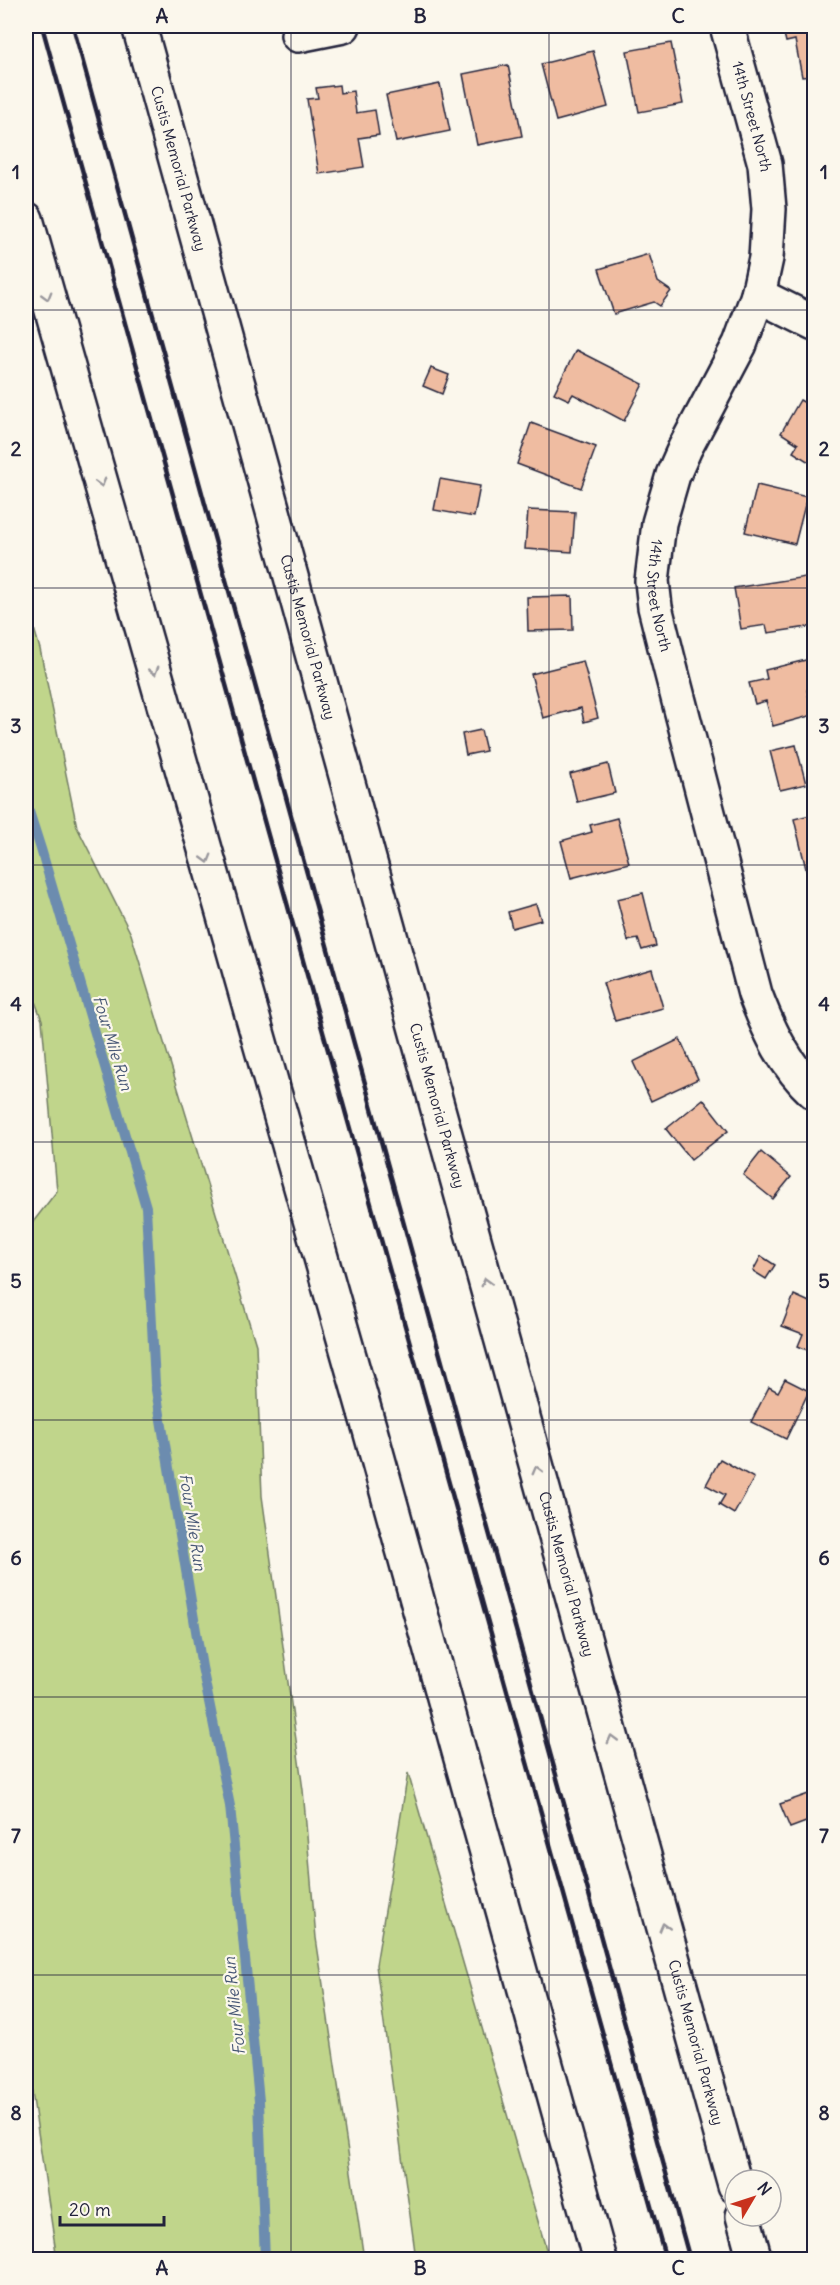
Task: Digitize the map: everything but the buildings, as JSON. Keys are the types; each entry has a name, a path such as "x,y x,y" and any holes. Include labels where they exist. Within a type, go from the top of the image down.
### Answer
{"main road":[{"name":"Custis Memorial Parkway","path":"139,26 730,2168"},
{"path":"298,35 343,26"},
{"name":"14th Street North","path":"728,26 768,179 767,250 758,295 740,344 673,475 659,523 653,589 668,658 755,994 767,1025 782,1053 791,1067 814,1092"},
{"path":"26,219 370,1430 600,2259"},
{"path":"758,295 814,323"},
{"path":"746,2228 755,2259"}],"green space":[{"path":"26,601 40,649 77,827 131,934 256,1345 262,1496 303,1790 316,1938 364,2259 57,2259 26,2052 26,1231 57,1191 42,1020 26,978"},
{"path":"408,1773 549,2259 416,2259 376,1965"}],"waterway":[{"name":"Four Mile Run","path":"26,802 146,1207 155,1384 202,1667 230,1806 259,2101 265,2260"}],"railway":[{"path":"42,26 666,2260"},
{"path":"73,26 690,2260"}]}
